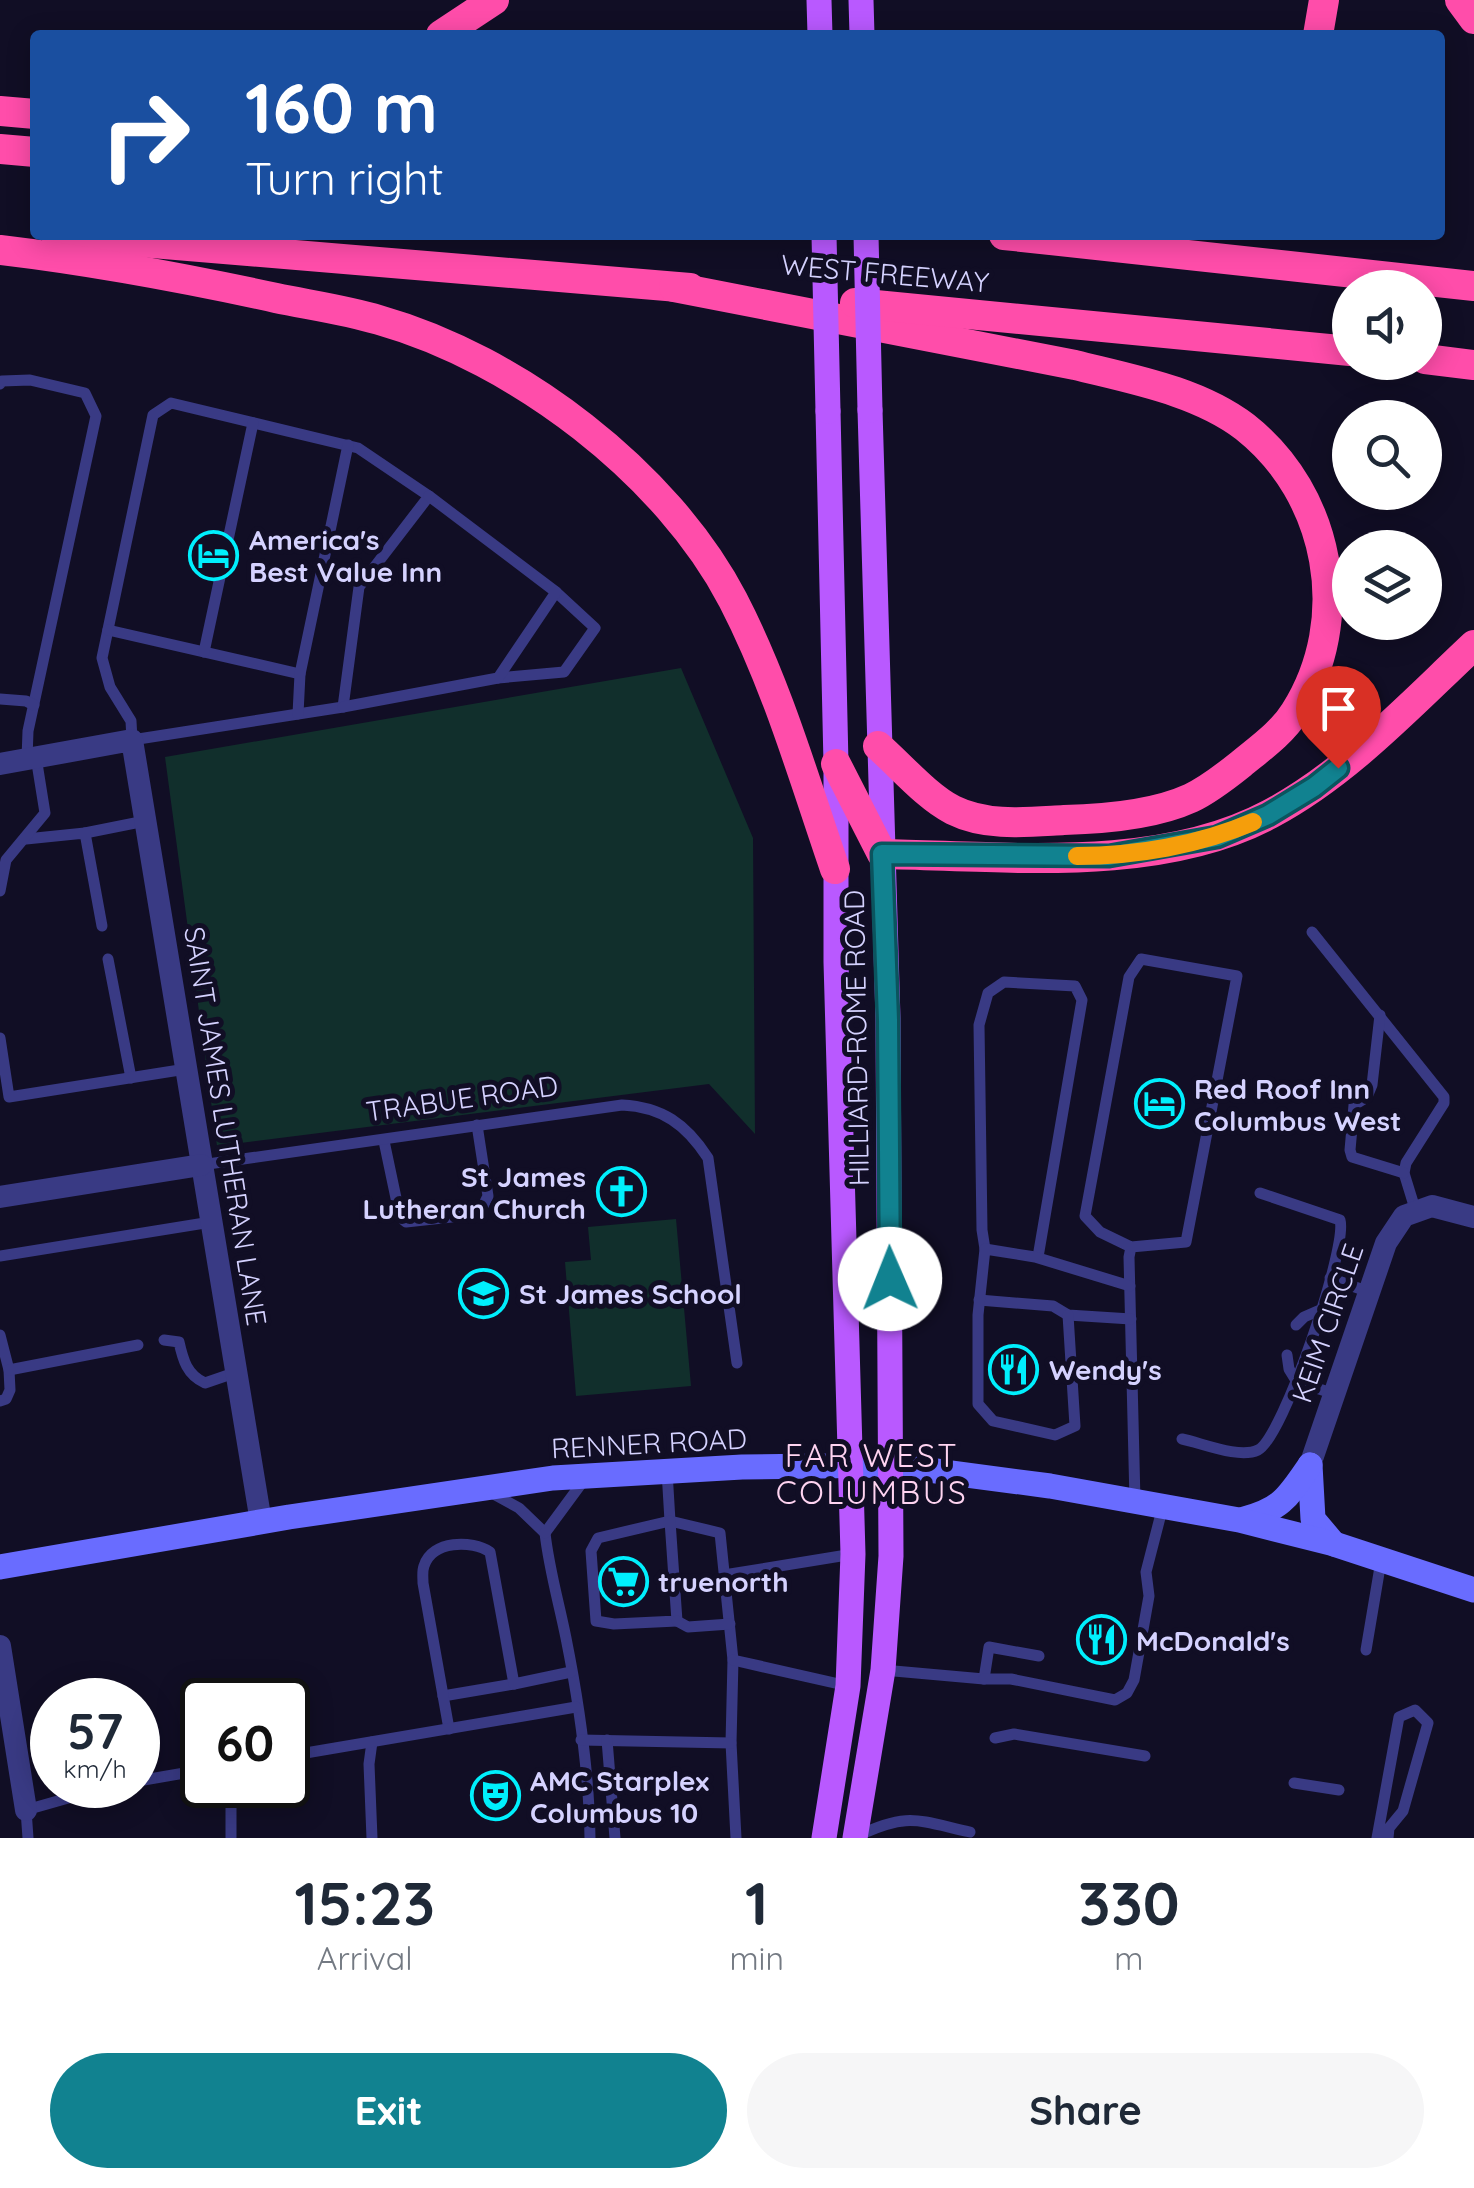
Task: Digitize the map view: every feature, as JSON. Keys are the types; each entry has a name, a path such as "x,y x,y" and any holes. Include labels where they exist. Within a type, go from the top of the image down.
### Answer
{"highway":[{"path":"449,30 494,0"},
{"path":"1319,30 1324,0"},
{"path":"1460,0 1474,18"},
{"path":"0,111 30,114"},
{"path":"0,149 30,152"},
{"path":"0,230 30,233"},
{"name":"WEST FREEWAY","path":"115,240 674,287 1332,349"},
{"name":"WEST FREEWAY","path":"1050,240 1474,286"},
{"path":"0,250 152,272 380,320 485,364 546,400 600,439 666,504 732,597 764,667 835,868"},
{"path":"674,287 1075,365 1209,405 1244,426 1271,452 1295,480 1313,512 1324,552 1328,593 1326,632 1316,669 1295,714 1264,746 1192,798 1084,820 980,820 951,809 878,746"},
{"path":"1442,361 1474,365"},
{"path":"836,764 882,854 1109,856 1217,837 1268,815 1314,787 1384,729 1474,645"}],"main road":[{"path":"819,0 820,30"},
{"path":"861,0 862,30"},
{"name":"HILLIARD-ROME ROAD","path":"824,240 853,1554 848,1686 824,1838"},
{"name":"HILLIARD-ROME ROAD","path":"855,1838 883,1670 891,1556 888,1020 866,240"},
{"name":"RENNER ROAD","path":"0,1567 481,1488 667,1471 891,1464 1239,1520 1334,1544 1474,1590"},
{"path":"1239,1520 1272,1512 1310,1465"},
{"path":"1310,1465 1313,1520 1334,1544"}],"street":[{"path":"0,764 132,740"},
{"name":"SAINT JAMES LUTHERAN LANE","path":"132,740 261,1522"},
{"name":"TRABUE ROAD","path":"0,1198 202,1165"},
{"path":"1416,1212 1432,1206 1474,1216"},
{"name":"KEIM CIRCLE","path":"1310,1465 1386,1243 1404,1216 1416,1212"},
{"path":"0,1646 26,1810"}],"lane":[{"path":"0,384 2,380 30,380 86,394 96,416 28,731 46,813 6,860 0,891"},
{"path":"171,403 253,422 358,448 556,592 596,628 564,672 498,678 132,740 132,721 110,687 102,658 153,414 171,403"},
{"path":"204,652 253,422"},
{"path":"298,714 300,674 348,446"},
{"path":"342,706 359,588 429,496"},
{"path":"498,678 556,592"},
{"path":"108,630 300,674"},
{"path":"0,699 34,705"},
{"path":"26,839 84,833 145,820"},
{"path":"84,833 102,926"},
{"path":"1312,932 1444,1096 1444,1103 1406,1164 1404,1173 1416,1212"},
{"path":"108,958 130,1078"},
{"path":"1142,959 1237,976 1186,1242 1131,1248 1100,1232 1085,1216 1129,978 1142,959"},
{"path":"1038,1258 1082,1000 1075,986 1004,982 988,993 979,1025 985,1250 979,1300 978,1404 993,1421 1055,1434 1074,1426 1068,1315"},
{"path":"1380,1015 1372,1084 1367,1097 1354,1104 1350,1150 1352,1157 1404,1173"},
{"path":"0,1038 9,1097 186,1069"},
{"name":"TRABUE ROAD","path":"202,1165 622,1105 644,1106 670,1116 692,1135 708,1158 737,1363"},
{"path":"384,1140 400,1217 406,1222 479,1214 488,1196 477,1126"},
{"path":"1182,1438 1240,1452 1263,1448 1274,1435 1297,1382 1320,1310 1342,1239 1340,1220 1260,1192"},
{"path":"0,1256 211,1222"},
{"path":"1131,1248 1135,1501"},
{"path":"985,1250 1038,1258 1130,1286"},
{"path":"1330,1278 1369,1292"},
{"path":"979,1300 1052,1306 1068,1315 1130,1319"},
{"path":"1296,1325 1320,1310"},
{"path":"0,1335 10,1390 6,1399 0,1401"},
{"path":"164,1340 179,1342 192,1378 205,1383 237,1372"},
{"path":"8,1370 138,1345"},
{"path":"1287,1356 1297,1382 1335,1394"},
{"path":"667,1471 677,1620"},
{"path":"588,1476 545,1532 571,1672 590,1804 590,1838"},
{"path":"481,1488 519,1508 545,1532"},
{"path":"883,1670 1012,1679 1114,1700 1127,1693 1134,1680 1149,1596 1146,1572 1162,1506"},
{"path":"730,1624 688,1627 677,1620 614,1624 596,1621 591,1551 598,1538 670,1521 720,1533 730,1624 733,1660 731,1743 736,1838"},
{"path":"449,1729 423,1583 424,1563 435,1550 460,1543 479,1544 490,1552 514,1684"},
{"path":"724,1576 853,1554"},
{"path":"1366,1650 1381,1560"},
{"path":"984,1680 989,1647 1039,1656"},
{"path":"733,1660 848,1686"},
{"path":"443,1696 571,1672"},
{"path":"310,1752 576,1707"},
{"path":"1377,1838 1400,1717 1414,1710 1428,1724 1403,1811 1389,1828 1388,1838"},
{"path":"995,1738 1014,1734 1145,1756"},
{"path":"581,1740 731,1743"},
{"path":"608,1740 615,1838"},
{"path":"372,1742 372,1838"},
{"path":"1294,1783 1339,1790"},
{"path":"28,1838 26,1810 33,1808"},
{"path":"231,1808 231,1837"},
{"path":"855,1838 889,1821 910,1819 970,1832"}],"green space":[{"path":"681,668 753,838 755,1134 709,1084 217,1146 165,757"},
{"path":"676,1219 691,1386 576,1396 565,1262 591,1260 588,1227"}],"slow traffic":[{"path":"1077,856 1109,856 1217,837 1253,822"}],"place":[{"name":"America's Best Value Inn","path":"214,555"},
{"name":"Red Roof Inn Columbus West","path":"1159,1104"},
{"name":"St James Lutheran Church","path":"621,1192"},
{"name":"St James School","path":"484,1293"},
{"name":"Wendy's","path":"1014,1369"},
{"name":"truenorth","path":"623,1581"},
{"name":"McDonald's","path":"1101,1640"},
{"name":"AMC Starplex Columbus 10","path":"495,1796"}],"district":[{"name":"FAR WEST COLUMBUS","path":"872,1474"}],"route":[{"path":"890,1279 882,854 1109,856 1217,837 1268,815 1338,768"}]}
